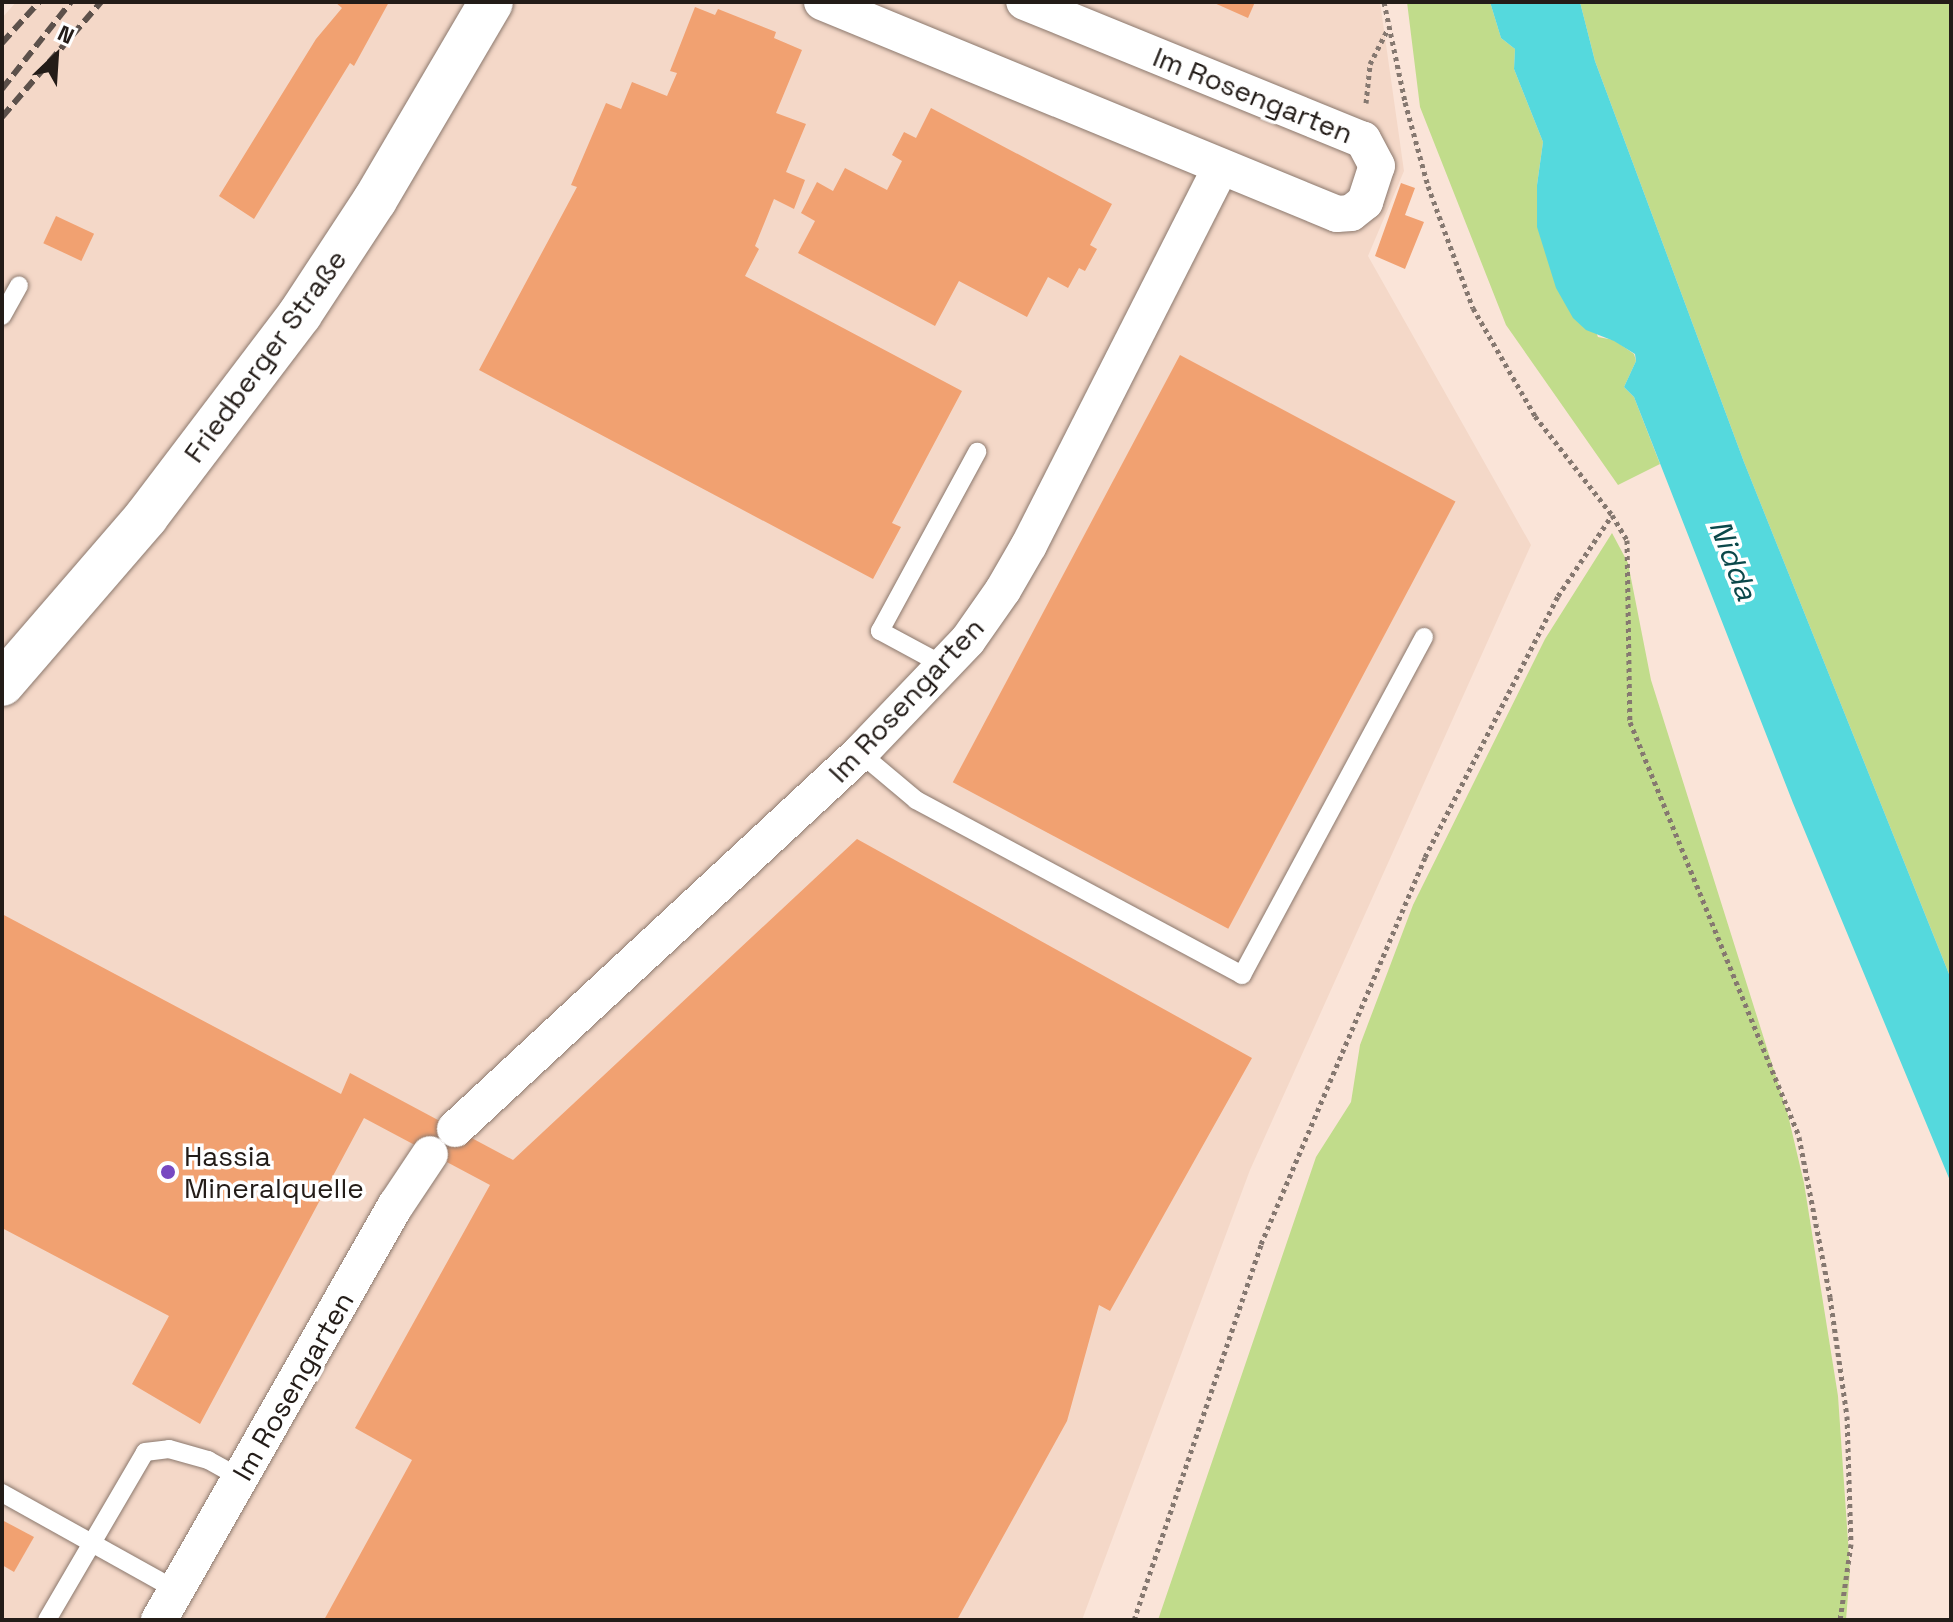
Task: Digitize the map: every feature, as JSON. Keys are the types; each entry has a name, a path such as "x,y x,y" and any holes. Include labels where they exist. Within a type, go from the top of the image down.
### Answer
{"street":[{"name":"Friedberger Straße","path":"2,684 146,517 300,314 375,200 491,2"},
{"name":"Im Rosengarten","path":"822,2 1337,214 1351,213 1365,202 1377,166 1363,140 1024,2"},
{"name":"Im Rosengarten","path":"168,1605 396,1205 442,1141 860,753 945,666 987,615 1029,545 1221,167"}],"lane":[{"path":"2,316 19,285"},
{"path":"945,666 880,631 977,452"},
{"path":"860,753 916,800 1242,975 1424,637"},
{"path":"47,1620 145,1452 169,1449 208,1460 241,1478"},
{"path":"2,1493 91,1541 168,1605"}],"path":[{"path":"1384,2 1428,186 1473,308 1535,416 1612,515 1627,540 1630,722 1799,1137 1830,1297 1847,1416 1851,1544 1840,1620"},
{"path":"1363,140 1370,64 1388,28"},
{"path":"1134,1620 1261,1244 1425,857 1558,596 1612,515"}],"shaded area":[{"path":"16,2 1380,2 1404,171 1368,256 1531,545 1250,1170 1082,1620 2,1620 2,18"}],"green space":[{"path":"1407,2 1490,2 1501,38 1515,49 1514,69 1543,142 1537,185 1598,337 1614,340 1634,354 1636,361 1624,387 1634,397 1660,464 1618,485 1506,325 1420,107"},
{"path":"1580,2 1951,2 1951,979 1744,462 1595,61"},
{"path":"1612,533 1628,563 1651,680 1788,1115 1804,1183 1838,1396 1850,1570 1846,1620 1158,1620 1316,1157 1351,1102 1360,1045 1413,905 1545,639"}],"water":[{"name":"Nidda","path":"1490,2 1580,2 1595,61 1744,462 1951,979 1951,1183 1793,803 1634,397 1624,387 1636,361 1635,354 1614,341 1586,330 1573,318 1556,288 1537,227 1537,185 1543,142 1514,69 1515,49 1501,38"}],"building":[{"path":"335,2 389,2 354,66 350,63 254,219 219,196 316,39 342,8"},
{"path":"1212,2 1255,2 1248,18"},
{"path":"695,7 715,15 718,9 776,32 774,38 802,50 776,113 806,124 786,172 805,180 794,209 774,199 755,246 759,249 745,276 962,391 892,523 901,527 873,579 479,370 577,187 571,185 606,103 621,109 632,82 667,96 677,73 670,71"},
{"path":"931,108 1112,204 1090,245 1097,249 1085,271 1079,268 1068,288 1048,277 1027,317 959,281 935,326 798,253 815,221 801,213 817,182 833,191 845,168 887,190 902,161 892,155 904,132 916,138"},
{"path":"1401,183 1415,188 1405,215 1424,222 1405,269 1375,256"},
{"path":"56,216 94,234 81,261 43,243"},
{"path":"1180,355 1455,501 1228,929 953,782"},
{"path":"857,839 1252,1058 1110,1311 1099,1305 1067,1421 957,1620 324,1620 412,1460 355,1428 490,1185 364,1118 200,1424 132,1384 169,1316 2,1228 2,914 341,1094 350,1073 513,1160"},
{"path":"2,1520 34,1537 14,1572 2,1565"}],"railway":[{"path":"2,43 39,2"},
{"path":"2,89 71,2"},
{"path":"2,117 101,2"}],"place":[{"name":"Hassia Mineralquelle","path":"168,1172"}]}
